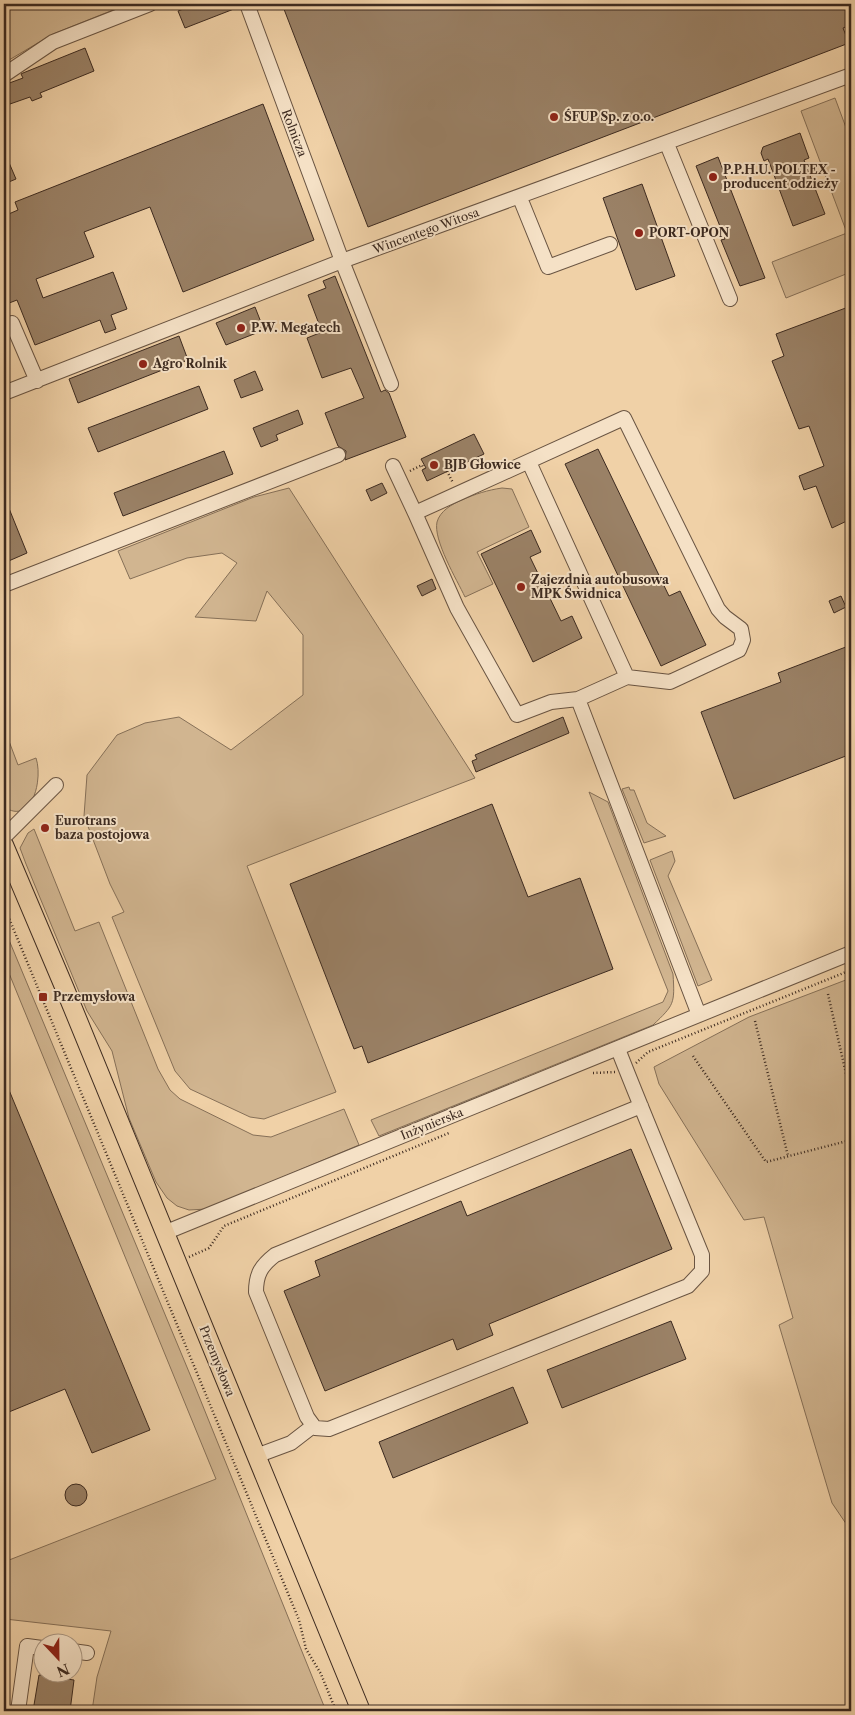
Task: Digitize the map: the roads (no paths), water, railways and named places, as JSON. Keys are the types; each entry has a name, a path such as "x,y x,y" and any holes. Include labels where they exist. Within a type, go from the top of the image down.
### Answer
{"main road":[{"name":"Przemysłowa","path":"4,845 65,989 361,1711"}],"street":[{"path":"4,75 53,42 150,4"},
{"name":"Rolnicza","path":"247,4 342,261 391,384"},
{"name":"Wincentego Witosa","path":"4,393 342,261 520,198 851,75"},
{"path":"667,144 730,299"},
{"path":"520,198 548,267 610,244"},
{"path":"4,326 12,323 37,381"},
{"path":"395,471 457,608 517,715 551,702 578,699 627,677 670,682 739,650 743,640 741,629 718,609 624,418 415,513"},
{"path":"4,585 338,454"},
{"path":"529,462 627,677"},
{"path":"578,699 699,1015"},
{"path":"4,837 56,785"},
{"name":"Inżynierska","path":"164,1233 851,953"},
{"path":"618,1049 702,1255 702,1270 688,1286 328,1429 313,1426 307,1417 256,1292 256,1278 262,1265 275,1255 641,1106"},
{"path":"256,1456 291,1443 313,1426"},
{"path":"18,1711 27,1646 32,1647"},
{"path":"82,1652 87,1653"}],"place":[{"name":"ŚFUP Sp. z o.o.","path":"554,117"},
{"name":"P.P.H.U. POLTEX - producent odzieży","path":"713,177"},
{"name":"PORT-OPON","path":"639,233"},
{"name":"P.W. Megatech","path":"241,328"},
{"name":"Agro Rolnik","path":"143,364"},
{"name":"BJB Głowice","path":"434,465"},
{"name":"Zajezdnia autobusowa MPK Świdnica","path":"521,587"},
{"name":"Eurotrans baza postojowa","path":"45,828"},
{"name":"Przemysłowa","path":"43,997"}]}
